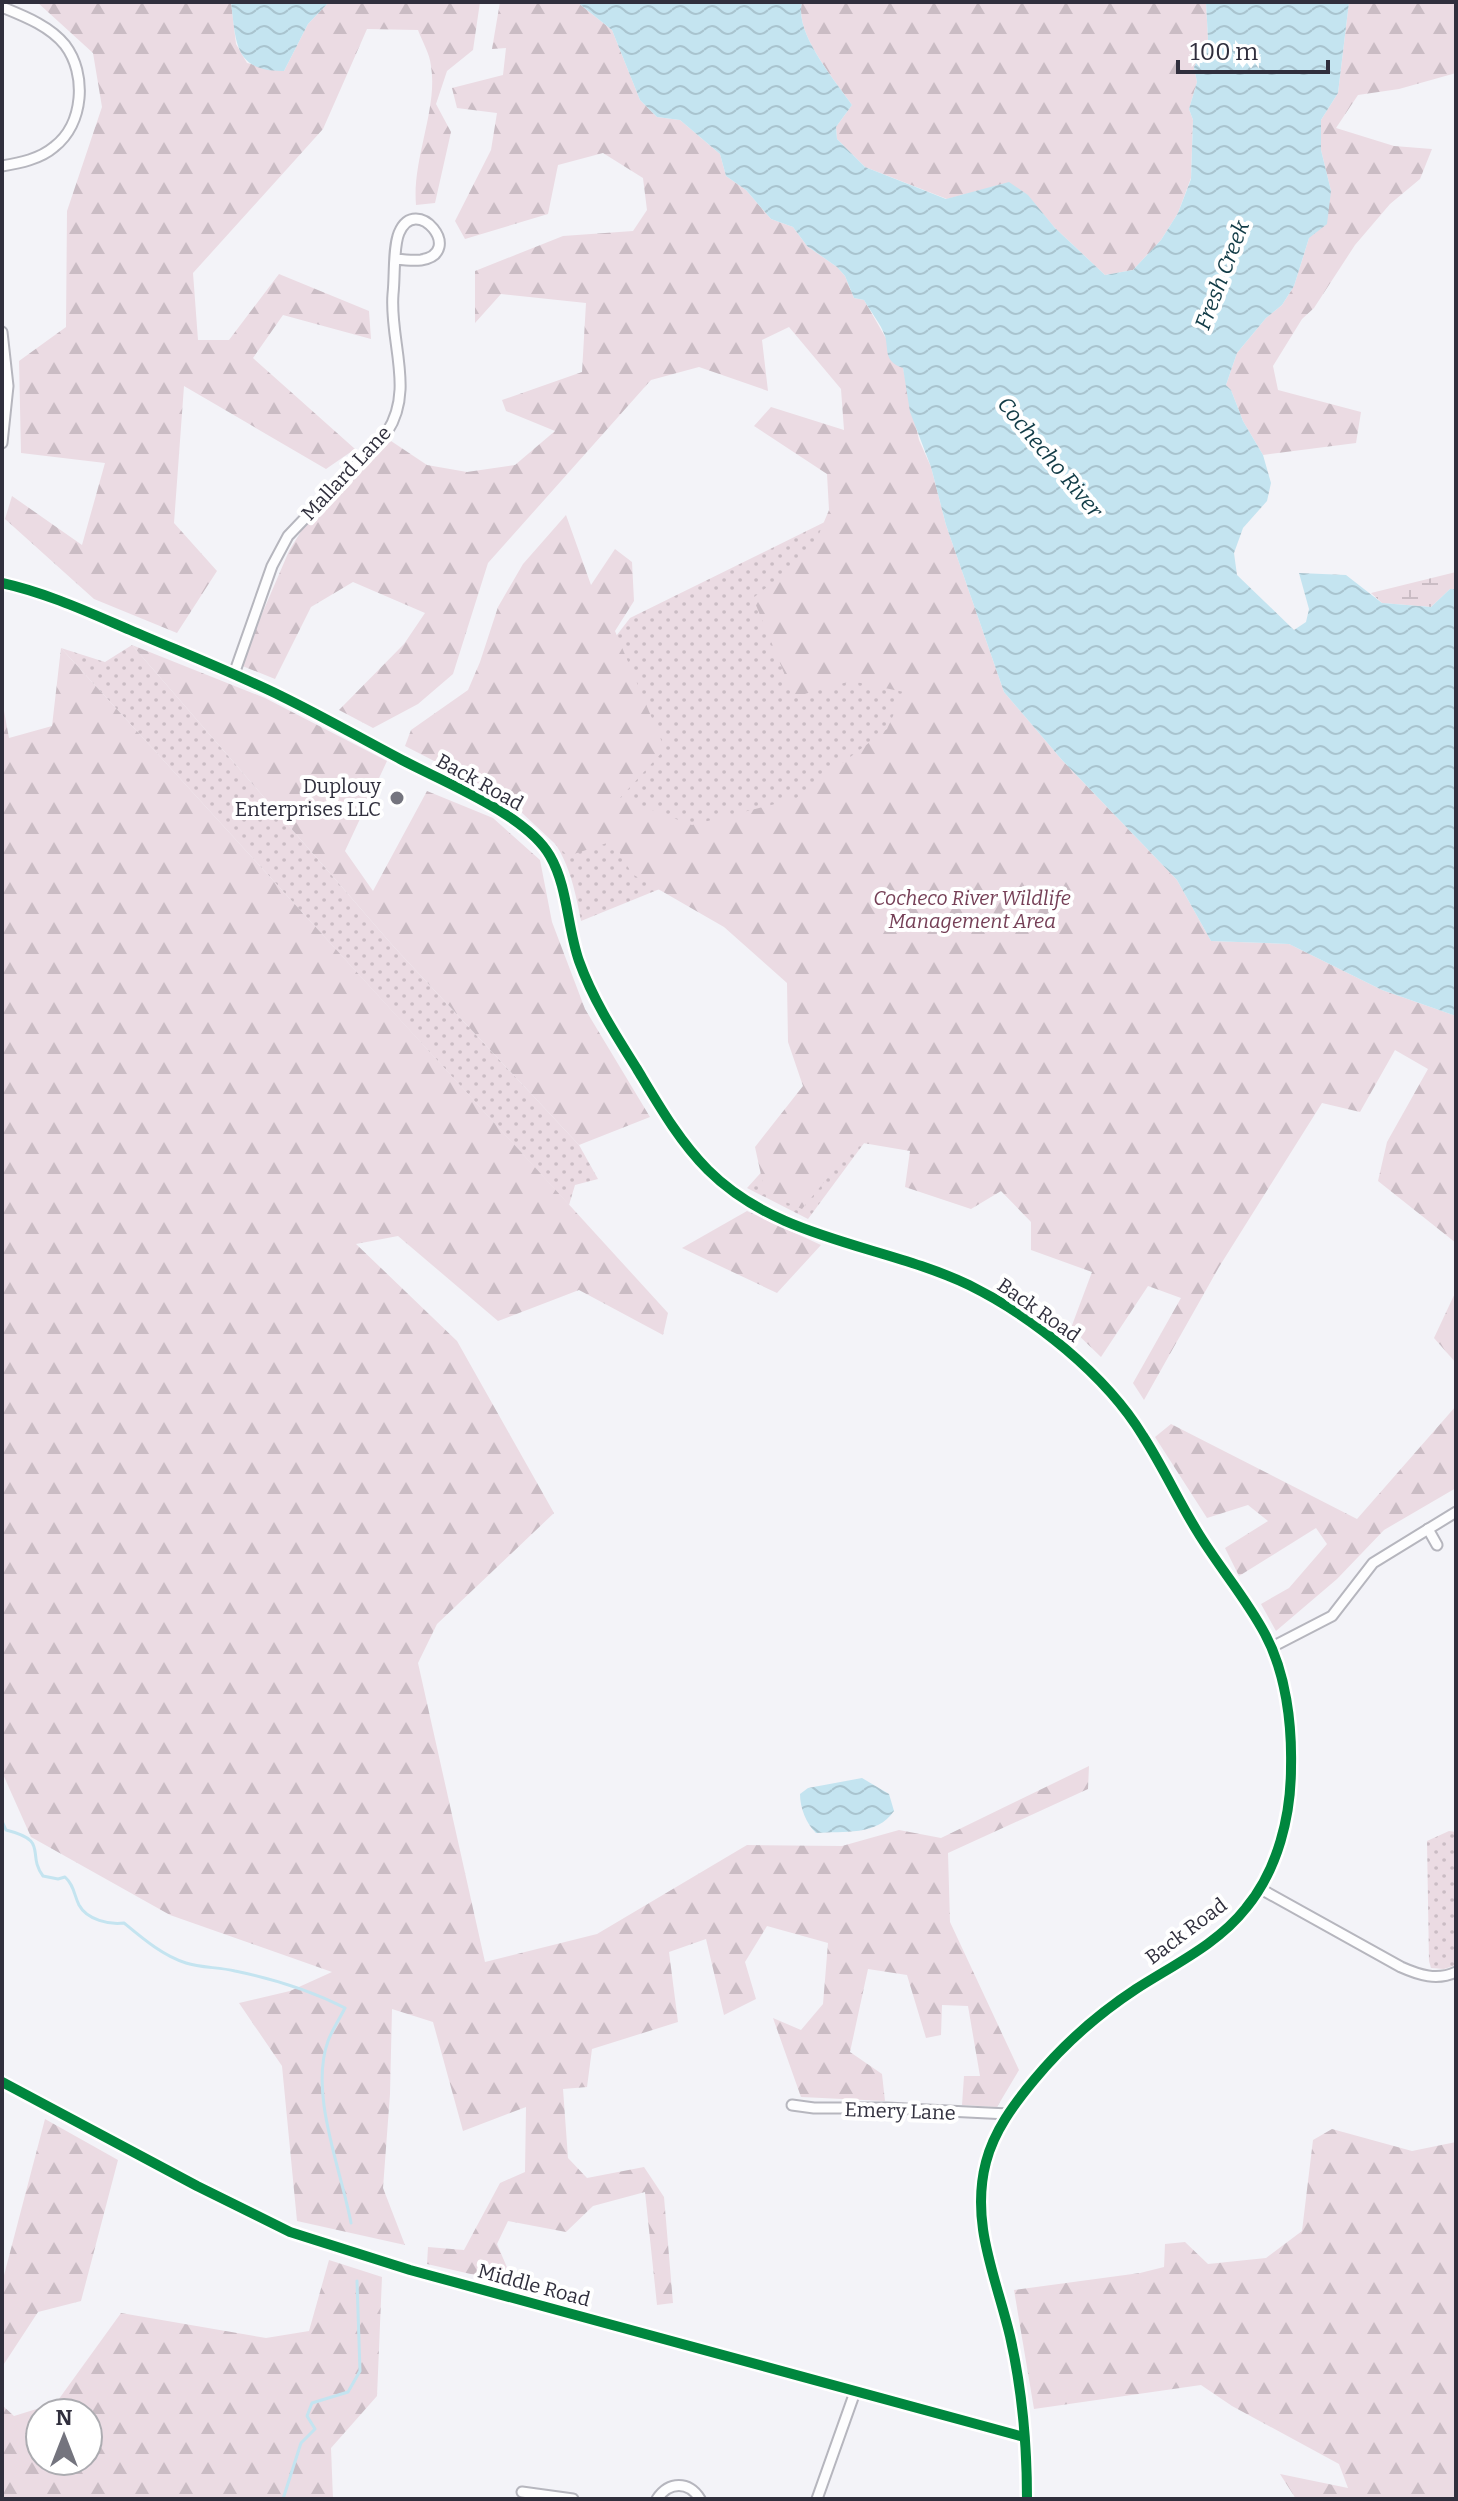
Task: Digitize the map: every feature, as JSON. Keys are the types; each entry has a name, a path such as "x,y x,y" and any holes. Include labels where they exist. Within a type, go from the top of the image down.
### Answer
{"street":[{"path":"2,7 39,24 64,44 77,68 79,95 72,124 55,147 28,160 2,166"},
{"name":"Mallard Lane","path":"234,674 272,566 288,536 387,432 399,412 401,391 392,312 396,259 398,238 403,226 415,220 434,226 438,245 430,257 418,261 396,259"},
{"path":"2,332 8,386 2,443"},
{"name":"Back Road","path":"2,583 34,590 81,608 286,698 494,808 532,833 549,854 560,877 570,935 596,1001 658,1104 707,1169 749,1202 801,1228 936,1271 978,1290 1040,1330 1081,1362 1140,1430 1201,1539 1255,1616 1272,1647 1285,1693 1291,1765 1288,1812 1283,1833 1259,1888 1248,1906 1211,1940 1116,2003 1043,2069 1008,2114 986,2159 980,2194 983,2241 1014,2356 1024,2437"},
{"path":"1272,1647 1332,1616 1373,1563 1456,1512"},
{"path":"1428,1529 1437,1545"},
{"path":"1259,1888 1423,1977 1448,1976 1456,1972"},
{"name":"Middle Road","path":"2,2082 290,2232 372,2259 1024,2437"},
{"name":"Emery Lane","path":"792,2105 1008,2114"},
{"path":"817,2499 855,2392"},
{"path":"1024,2437 1027,2499"},
{"path":"657,2499 666,2489 680,2485 691,2489 700,2499"},
{"path":"522,2492 573,2499"}],"green space":[{"path":"37,2 231,2 236,44 247,63 284,71 308,24 329,2 480,2 473,50 447,71 436,104 451,132 435,203 416,205 418,170 431,99 428,52 418,30 367,29 323,129 193,273 198,340 229,340 279,274 369,311 371,339 283,315 253,358 355,449 326,469 184,386 174,523 217,571 177,633 94,599 5,519 12,496 82,545 105,463 21,453 19,361 66,327 67,211 102,107 93,53"},
{"name":"Cocheco River Wildlife Management Area","path":"500,2 577,2 612,30 640,100 657,117 680,120 720,154 726,176 746,190 771,219 793,227 807,246 845,276 854,298 864,300 903,368 919,440 931,467 946,525 1004,692 1062,760 1177,880 1211,941 1289,944 1382,990 1456,1016 1456,1243 1378,1181 1387,1142 1428,1069 1395,1050 1360,1112 1322,1103 1219,1267 1144,1400 1133,1383 1181,1298 1148,1286 1101,1357 1071,1328 1092,1272 1031,1250 1031,1222 1001,1191 971,1209 905,1187 910,1151 857,1142 802,1209 765,1193 755,1147 803,1086 788,1042 787,983 724,927 632,874 613,841 568,856 506,798 405,746 411,730 468,690 498,607 523,564 566,515 591,585 615,549 632,562 634,601 615,631 665,749 620,798 692,825 795,799 887,729 904,692 851,681 794,697 753,598 811,553 829,510 827,474 754,426 771,407 844,430 841,389 789,327 762,340 768,391 699,367 651,380 488,563 453,674 418,704 373,728 339,710 404,644 425,613 353,582 311,607 275,679 240,665 289,551 305,525 391,441 427,465 467,472 515,465 555,431 506,411 502,400 582,372 586,303 501,294 475,323 475,271 563,236 633,231 647,210 643,178 603,153 558,165 548,214 465,239 455,221 491,150 497,113 457,108 452,88 503,75 506,48 492,49"},
{"path":"802,2 1206,2 1208,39 1194,67 1197,82 1189,109 1193,120 1191,178 1178,213 1161,240 1133,270 1105,275 1055,228 1028,196 1009,183 947,199 865,167 837,139 836,127 852,105 810,42 801,14"},
{"path":"1349,2 1456,2 1456,73 1399,89 1358,95 1336,128 1394,146 1432,149 1420,179 1390,204 1355,245 1273,366 1278,390 1361,412 1356,443 1263,455 1226,385 1237,353 1266,318 1282,305 1294,286 1309,238 1331,191 1321,150 1321,120 1338,93"},
{"path":"920,475 915,1074 808,1219 747,1188 855,1069 763,847 581,921 571,878 553,840 532,819 493,796 630,618"},
{"path":"1456,572 1456,589 1450,589 1431,607 1382,603 1371,593"},
{"path":"132,645 394,947 579,1145 598,1179 575,1185 569,1205 61,648 105,662"},
{"path":"132,645 265,698 387,761 345,851 373,891 427,791 493,818 540,860 552,922 585,1009 650,1117 579,1145 394,947"},
{"path":"61,648 668,1313 663,1335 579,1290 498,1321 398,1236 356,1244 457,1341 554,1513 437,1624 418,1663 485,1962 597,1934 747,1845 842,1846 899,1830 941,1838 1089,1766 1088,1789 948,1853 950,1922 1019,2070 997,2107 962,2105 964,2076 980,2076 968,2006 942,2005 941,2035 926,2038 907,1975 868,1969 850,2052 882,2074 885,2101 801,2097 773,2018 801,2030 823,2004 828,1943 767,1926 745,1962 756,1999 724,2015 706,1939 669,1952 678,2022 592,2049 587,2087 563,2089 568,2158 587,2178 644,2167 664,2197 673,2303 657,2305 645,2192 593,2206 566,2232 508,2221 497,2244 514,2284 427,2264 428,2247 464,2250 500,2183 525,2172 526,2107 463,2131 433,2022 392,2009 383,2188 405,2245 297,2221 282,2066 239,2003 290,1991 332,1972 170,1915 31,1837 2,1772 2,700 9,738 52,726"},
{"path":"747,1211 821,1245 777,1293 682,1248"},
{"path":"1456,1291 1456,1363 1434,1338"},
{"path":"1456,1406 1456,1488 1384,1530 1337,1579 1276,1631 1261,1604 1289,1588 1327,1544 1316,1528 1239,1576 1225,1548 1268,1521 1248,1505 1207,1518 1155,1437 1171,1424 1357,1519"},
{"path":"1449,1831 1456,1832 1456,1965 1444,1969 1431,1968 1427,1841"},
{"path":"45,2119 118,2160 81,2301 38,2312 2,2367 2,2283"},
{"path":"1332,2129 1412,2151 1456,2142 1456,2499 1296,2499 1280,2474 1348,2488 1339,2464 1232,2406 1201,2385 1034,2409 1014,2290 1164,2267 1165,2244 1185,2242 1208,2264 1266,2258 1302,2231 1313,2140"},
{"path":"329,2260 382,2277 377,2396 331,2448 333,2499 2,2499 2,2405 14,2416 24,2413 24,2477 104,2477 104,2397 60,2397 121,2313 266,2338 309,2331"}],"water":[{"path":"231,2 329,2 308,24 284,71 268,70 247,60 237,42"},
{"path":"577,2 802,2 801,14 810,42 852,105 836,127 837,139 865,167 946,199 1009,182 1028,195 1055,228 1105,275 1133,270 1161,240 1178,213 1191,179 1193,120 1189,109 1197,82 1194,67 1208,39 1206,2 1349,2 1338,93 1321,120 1321,150 1331,191 1327,224 1309,238 1294,286 1282,305 1266,318 1237,353 1226,385 1263,455 1271,483 1267,501 1243,528 1234,553 1237,575 1294,630 1306,622 1309,609 1299,573 1346,575 1382,603 1431,607 1450,589 1456,589 1456,1016 1382,990 1289,944 1211,941 1177,880 1062,760 1004,692 946,525 931,467 910,412 903,368 892,362 883,331 864,300 854,298 845,276 807,246 793,227 771,219 746,190 726,176 720,154 680,120 657,117 640,100 612,30"},
{"path":"862,1778 889,1794 894,1811 879,1825 869,1828 816,1833 804,1815 800,1794 808,1788"}],"waterway":[{"path":"2,1821 6,1830 20,1834 33,1843 38,1868 43,1876 65,1877 79,1905 93,1918 124,1923 177,1960 278,1981 345,2008 328,2041 322,2084 329,2132 351,2223"},
{"path":"283,2499 301,2443 315,2429 307,2416 312,2403 348,2392 360,2371 357,2281"}],"cycle path":[{"path":"2,583 67,604 263,687 483,801 523,827 539,841 556,868 579,961 598,1003 661,1109 697,1159 736,1194 767,1212 799,1227 936,1271 969,1285 1018,1313 1066,1349 1127,1413 1197,1531 1265,1634 1283,1682 1291,1751 1285,1823 1267,1876 1235,1921 1194,1953 1122,1999 1057,2055 1006,2118 986,2162 982,2185 983,2228 1018,2376 1025,2438 1027,2499"},
{"path":"2,2082 290,2232 410,2270 1024,2437"}],"place":[{"name":"Duplouy Enterprises LLC","path":"397,798"}],"water label":[{"name":"Fresh Creek","path":"1222,275"},
{"name":"Cochecho River","path":"1050,457"}]}
